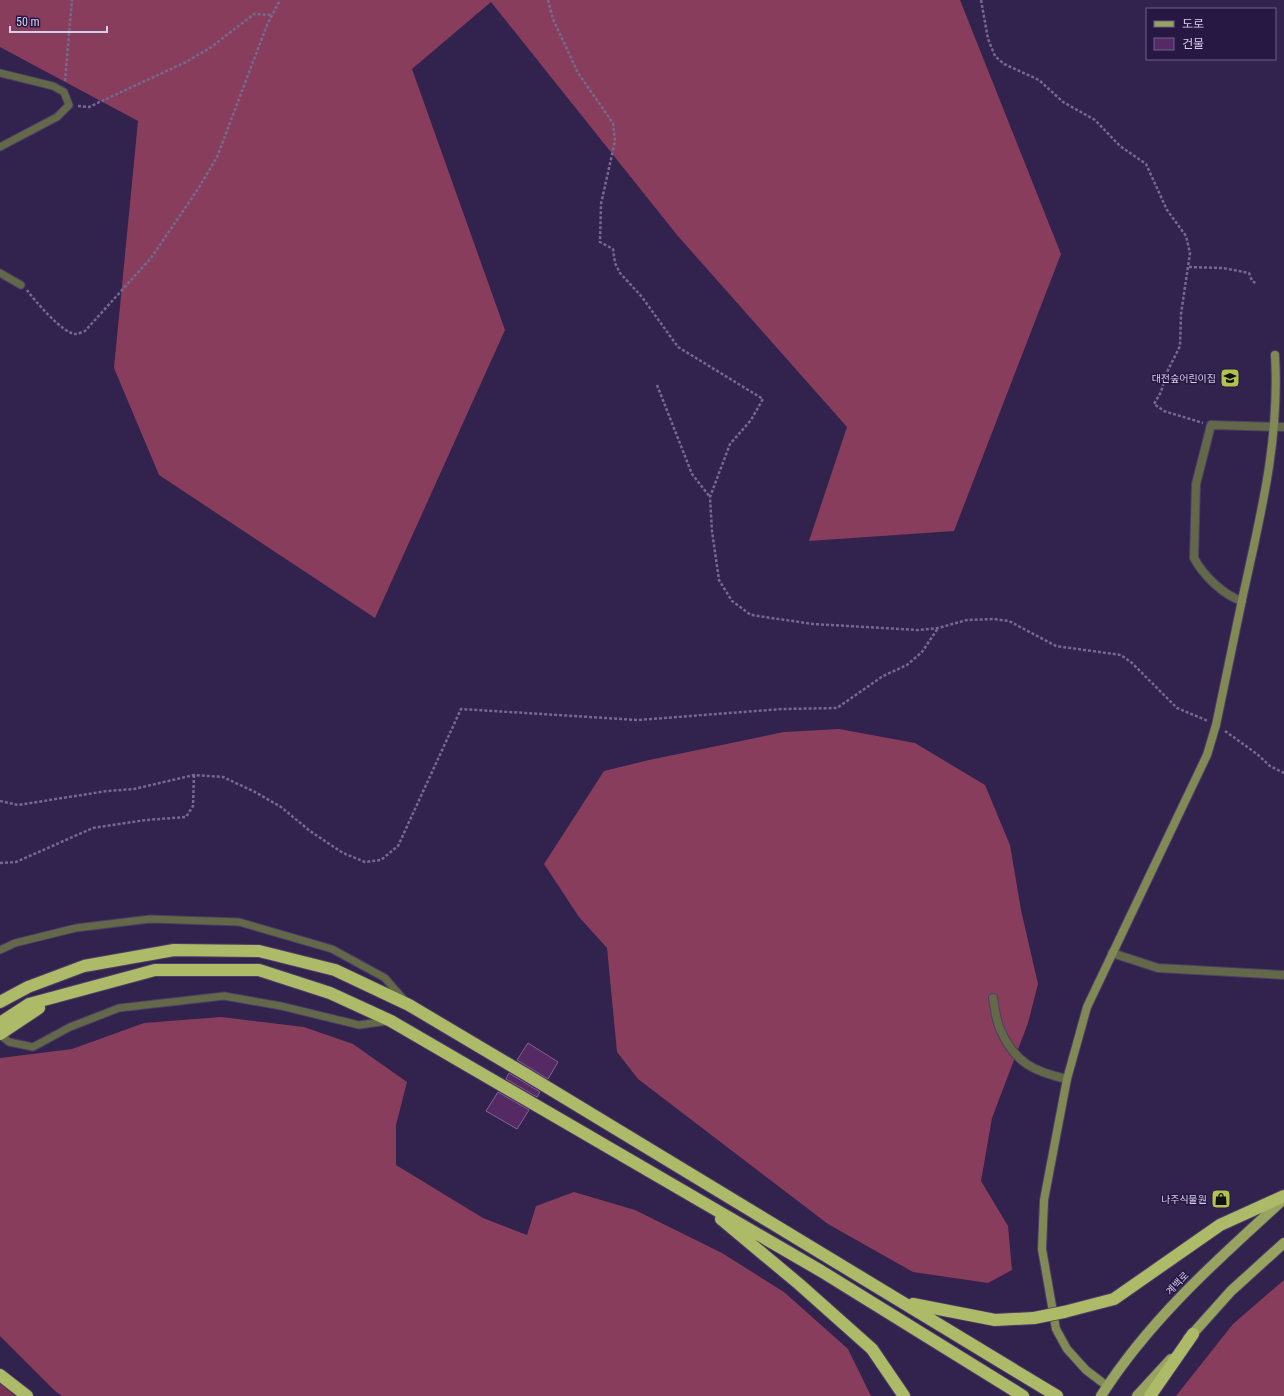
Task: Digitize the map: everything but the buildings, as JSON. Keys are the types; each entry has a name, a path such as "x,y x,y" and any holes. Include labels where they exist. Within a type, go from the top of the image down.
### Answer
{"highway":[{"path":"0,1002 28,987 84,966 174,950 259,951 335,970 409,1005 904,1302 1057,1396"},
{"path":"0,1022 31,1008 82,989 155,970 259,970 330,993 391,1021 694,1197 821,1271 1022,1396"},
{"path":"0,1006 28,987"},
{"path":"0,1035 31,1008"},
{"path":"904,1302 995,1320 1034,1318 1114,1299 1220,1225 1284,1196"},
{"path":"694,1197 799,1284 872,1349 904,1396"},
{"path":"1150,1396 1193,1334"},
{"path":"0,1375 27,1396"}],"main road":[{"name":"계백로","path":"1101,1396 1152,1329 1187,1289 1284,1199"},
{"path":"1137,1396 1231,1291 1284,1243"}],"street":[{"path":"1108,1386 1086,1370 1067,1349 1056,1328 1042,1249 1044,1200 1067,1079 1087,1007 1207,756 1216,725 1263,508 1275,428 1277,391 1275,355"},
{"path":"1242,601 1226,593 1199,568 1194,558 1196,484 1211,425 1275,428 1284,427"},
{"path":"1112,953 1158,968 1284,975"},
{"path":"993,998 1000,1031 1013,1053 1026,1065 1043,1074 1067,1079"}],"lane":[{"path":"0,73 42,82 64,92 69,105 57,117 0,147"},
{"path":"0,273 21,285"},
{"path":"0,950 15,943 76,928 150,919 239,922 332,949 385,978 409,1005"},
{"path":"0,1035 9,1042 33,1047 70,1027 119,1008 224,996 281,1006 359,1026 391,1021"}],"path":[{"path":"64,92 66,54 72,0"},
{"path":"21,285 26,288 33,299 68,332 75,334 85,331 151,258 198,189 217,157 228,123 272,15 280,0"},
{"path":"548,0 553,19 578,74 613,123 615,142 601,204 600,242 613,249 615,263 620,273 642,298 678,347 763,399 752,420 730,444 710,497 712,531 719,580 732,601 751,615 813,624 882,629 918,630 938,628 967,620 994,619 1009,621 1056,646 1121,655 1132,663 1177,708 1216,725 1257,754 1270,766 1284,773"},
{"path":"981,0 988,39 995,56 1004,64 1039,80 1063,102 1095,120 1120,146 1146,164 1167,210 1186,236 1190,253 1181,314 1180,346 1166,374 1161,392 1154,404 1164,411 1211,425"},
{"path":"69,105 89,107 108,99 210,48 254,14 272,15"},
{"path":"1189,267 1223,268 1249,272 1252,281 1257,284"},
{"path":"657,386 692,474 710,497"},
{"path":"0,801 18,805 107,791 134,789 194,775 223,777 255,792 281,807 310,831 343,853 365,862 381,860 398,846 461,709 638,720 782,709 837,708 884,676 907,665 922,652 938,628"},
{"path":"0,863 16,862 93,828 146,820 186,817 192,806 194,775"}],"shaded area":[{"path":"0,0 960,0 1061,254 954,531 809,541 847,427 677,235 491,2 412,69 505,330 375,618 159,475 114,368 138,121 0,47"},
{"path":"839,729 915,743 985,785 1010,845 1021,910 1038,984 1028,1023 992,1118 981,1181 1008,1226 1012,1270 988,1283 913,1272 828,1224 638,1079 617,1052 607,948 579,917 544,864 604,771 649,760 784,732"},
{"path":"221,1017 304,1027 353,1044 407,1082 396,1125 396,1165 483,1218 527,1235 536,1206 574,1192 635,1210 722,1253 784,1292 848,1349 871,1396 62,1396 55,1391 0,1336 0,1058 72,1049 144,1023"},
{"path":"1284,1280 1284,1396 1176,1396 1233,1324"},
{"path":"0,1383 15,1396 0,1396"}],"place":[{"name":"대전숲어린이집","path":"1230,378"},
{"name":"나주식물원","path":"1221,1199"}]}
